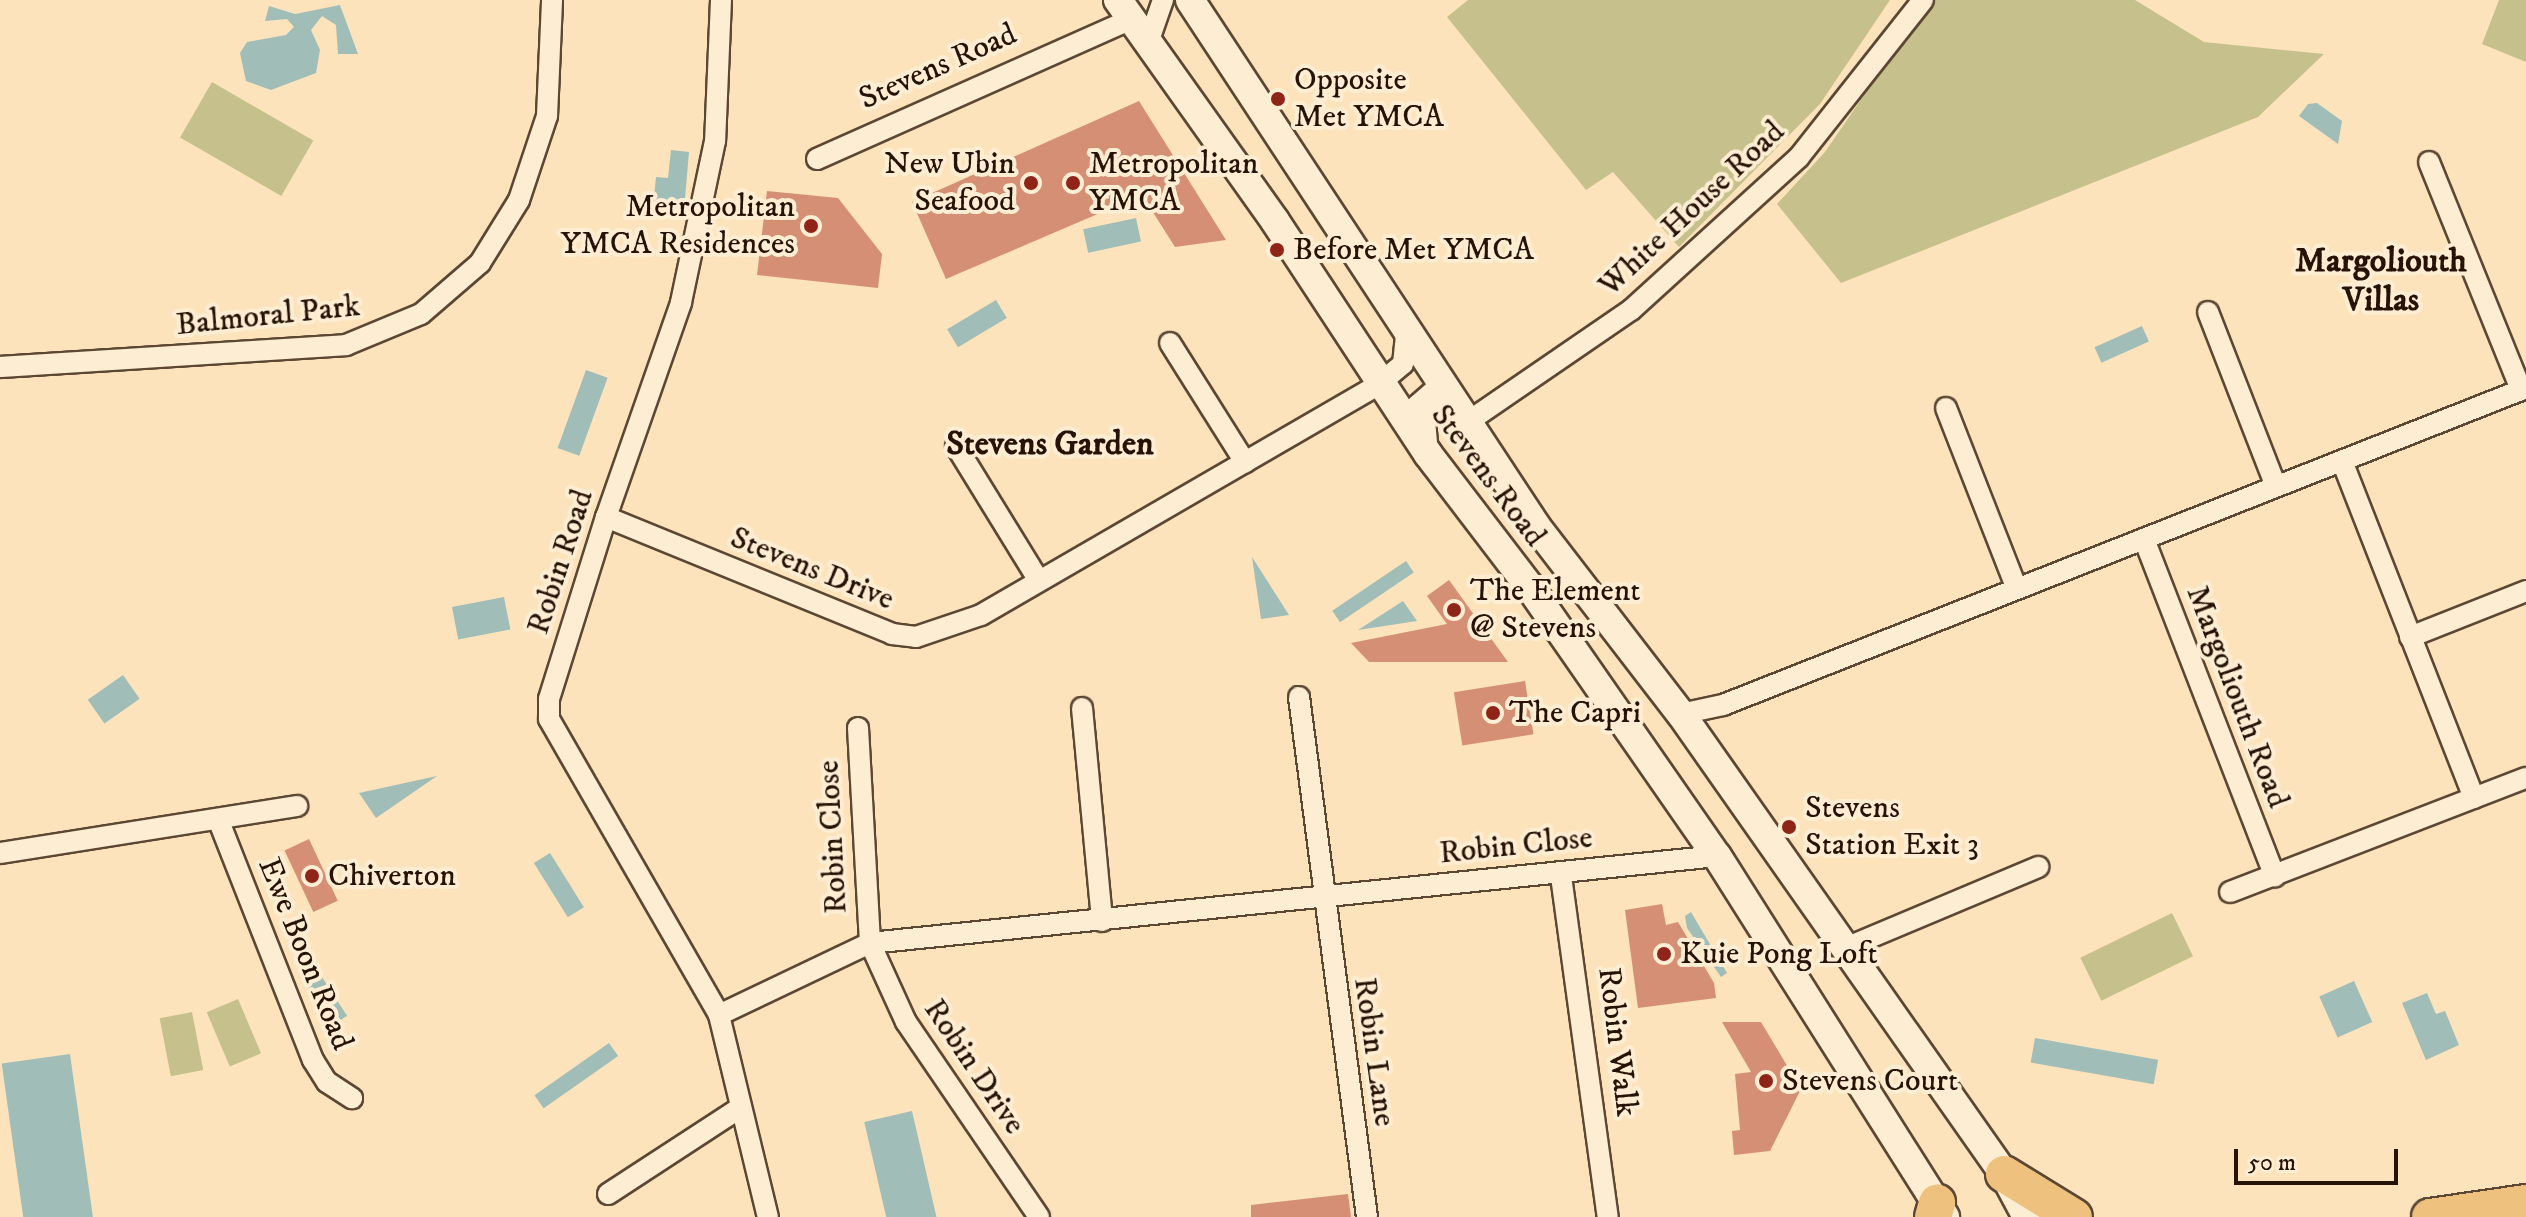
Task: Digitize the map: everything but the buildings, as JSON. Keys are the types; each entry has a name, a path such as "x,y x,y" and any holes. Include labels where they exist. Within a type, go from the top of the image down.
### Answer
{"highway":[{"path":"2004,1174 2074,1217"},
{"path":"2430,1217 2526,1203"}],"main road":[{"name":"Stevens Road","path":"1190,0 1406,334 1536,526 1681,714 1843,949 2004,1174 2027,1217"},
{"name":"Stevens Road","path":"1124,9 1275,221 1379,384 1428,454 1717,856 1938,1212"},
{"path":"1428,454 1417,418 1443,388"}],"street":[{"name":"Balmoral Park","path":"0,367 346,345 421,314 480,263 519,200 547,116 552,0"},
{"name":"Robin Road","path":"721,0 715,141 681,303 606,517 549,699 549,719 719,1015 768,1217"},
{"path":"1148,43 1163,0"},
{"name":"White House Road","path":"1466,423 1631,310 1799,157 1923,0"},
{"name":"Stevens Road","path":"817,159 1124,9"},
{"path":"1681,714 1723,705 2523,389 2429,162"},
{"path":"2208,312 2276,486"},
{"name":"Stevens Drive","path":"606,517 906,636 946,630 1039,581 1379,384 1403,364 1406,334"},
{"path":"1170,343 1245,462"},
{"path":"1946,408 2016,587"},
{"path":"956,446 1039,581"},
{"path":"2342,461 2474,798"},
{"name":"Margoliouth Road","path":"2144,539 2275,876"},
{"path":"2410,637 2526,591"},
{"path":"1299,697 1321,896"},
{"path":"1082,708 1102,921"},
{"name":"Robin Close","path":"858,728 870,943"},
{"path":"2230,892 2526,778"},
{"name":"Ewe Boon Road","path":"0,853 297,806"},
{"name":"Ewe Boon Road","path":"218,819 313,1060 327,1082 352,1098"},
{"name":"Robin Close","path":"719,1015 870,943 1102,921 1550,871 1561,876 1717,856"},
{"path":"1843,949 2038,867"},
{"name":"Robin Walk","path":"1561,876 1608,1217"},
{"name":"Robin Lane","path":"1321,896 1367,1217"},
{"name":"Robin Drive","path":"870,943 906,1022 1039,1217"},
{"path":"608,1194 740,1108"}],"shaded area":[{"path":"1468,0 1890,0 1820,104 1679,247 1613,172 1586,190 1447,17"},
{"path":"1929,0 2135,0 2204,42 2324,54 2258,117 1841,283 1777,204 1825,152"},
{"path":"2499,0 2526,0 2526,62 2482,44"},
{"path":"212,82 313,140 281,196 180,137"},
{"path":"2172,913 2193,956 2101,1001 2080,958"},
{"path":"238,999 261,1053 230,1067 207,1012"},
{"path":"192,1012 203,1070 171,1076 160,1018"}],"water":[{"path":"340,5 358,54 338,54 336,25 322,16 311,30 320,50 316,73 271,90 246,81 240,53 247,42 286,35 294,27 287,19 265,21 269,6 295,14"},
{"path":"2317,103 2342,121 2338,144 2299,116 2308,104"},
{"path":"671,150 689,152 684,210 653,207 656,177 668,178"},
{"path":"1136,218 1141,241 1088,253 1083,229"},
{"path":"996,300 1007,318 958,347 947,329"},
{"path":"2142,326 2149,342 2101,363 2094,347"},
{"path":"586,370 608,378 579,456 558,448"},
{"path":"1252,557 1289,615 1261,619"},
{"path":"1406,561 1414,573 1340,622 1332,611"},
{"path":"504,597 510,629 458,640 452,607"},
{"path":"1403,601 1417,621 1358,630"},
{"path":"123,675 140,699 104,723 88,700"},
{"path":"437,776 376,818 359,793"},
{"path":"550,853 584,907 568,917 534,863"},
{"path":"1691,912 1727,973 1721,977 1687,928 1685,916"},
{"path":"316,968 347,1016 333,1025 302,977"},
{"path":"2354,981 2372,1022 2338,1038 2319,996"},
{"path":"2427,993 2436,1014 2445,1011 2459,1045 2426,1060 2402,1003"},
{"path":"2035,1038 2158,1060 2154,1084 2031,1063"},
{"path":"609,1043 618,1056 544,1108 534,1095"},
{"path":"70,1054 93,1217 23,1217 2,1064"},
{"path":"912,1111 936,1217 886,1217 864,1122"}],"place":[{"name":"Opposite Met YMCA","path":"1278,99"},
{"name":"New Ubin Seafood","path":"1031,183"},
{"name":"Metropolitan YMCA","path":"1073,183"},
{"name":"Metropolitan YMCA Residences","path":"811,226"},
{"name":"Before Met YMCA","path":"1277,250"},
{"name":"The Element @ Stevens","path":"1454,610"},
{"name":"The Capri","path":"1493,713"},
{"name":"Stevens Station Exit 3","path":"1789,827"},
{"name":"Chiverton","path":"312,876"},
{"name":"Kuie Pong Loft","path":"1664,954"},
{"name":"Stevens Court","path":"1766,1081"}],"district":[{"name":"Margoliouth Villas","path":"2381,280"},
{"name":"Stevens Garden","path":"1050,445"}]}
